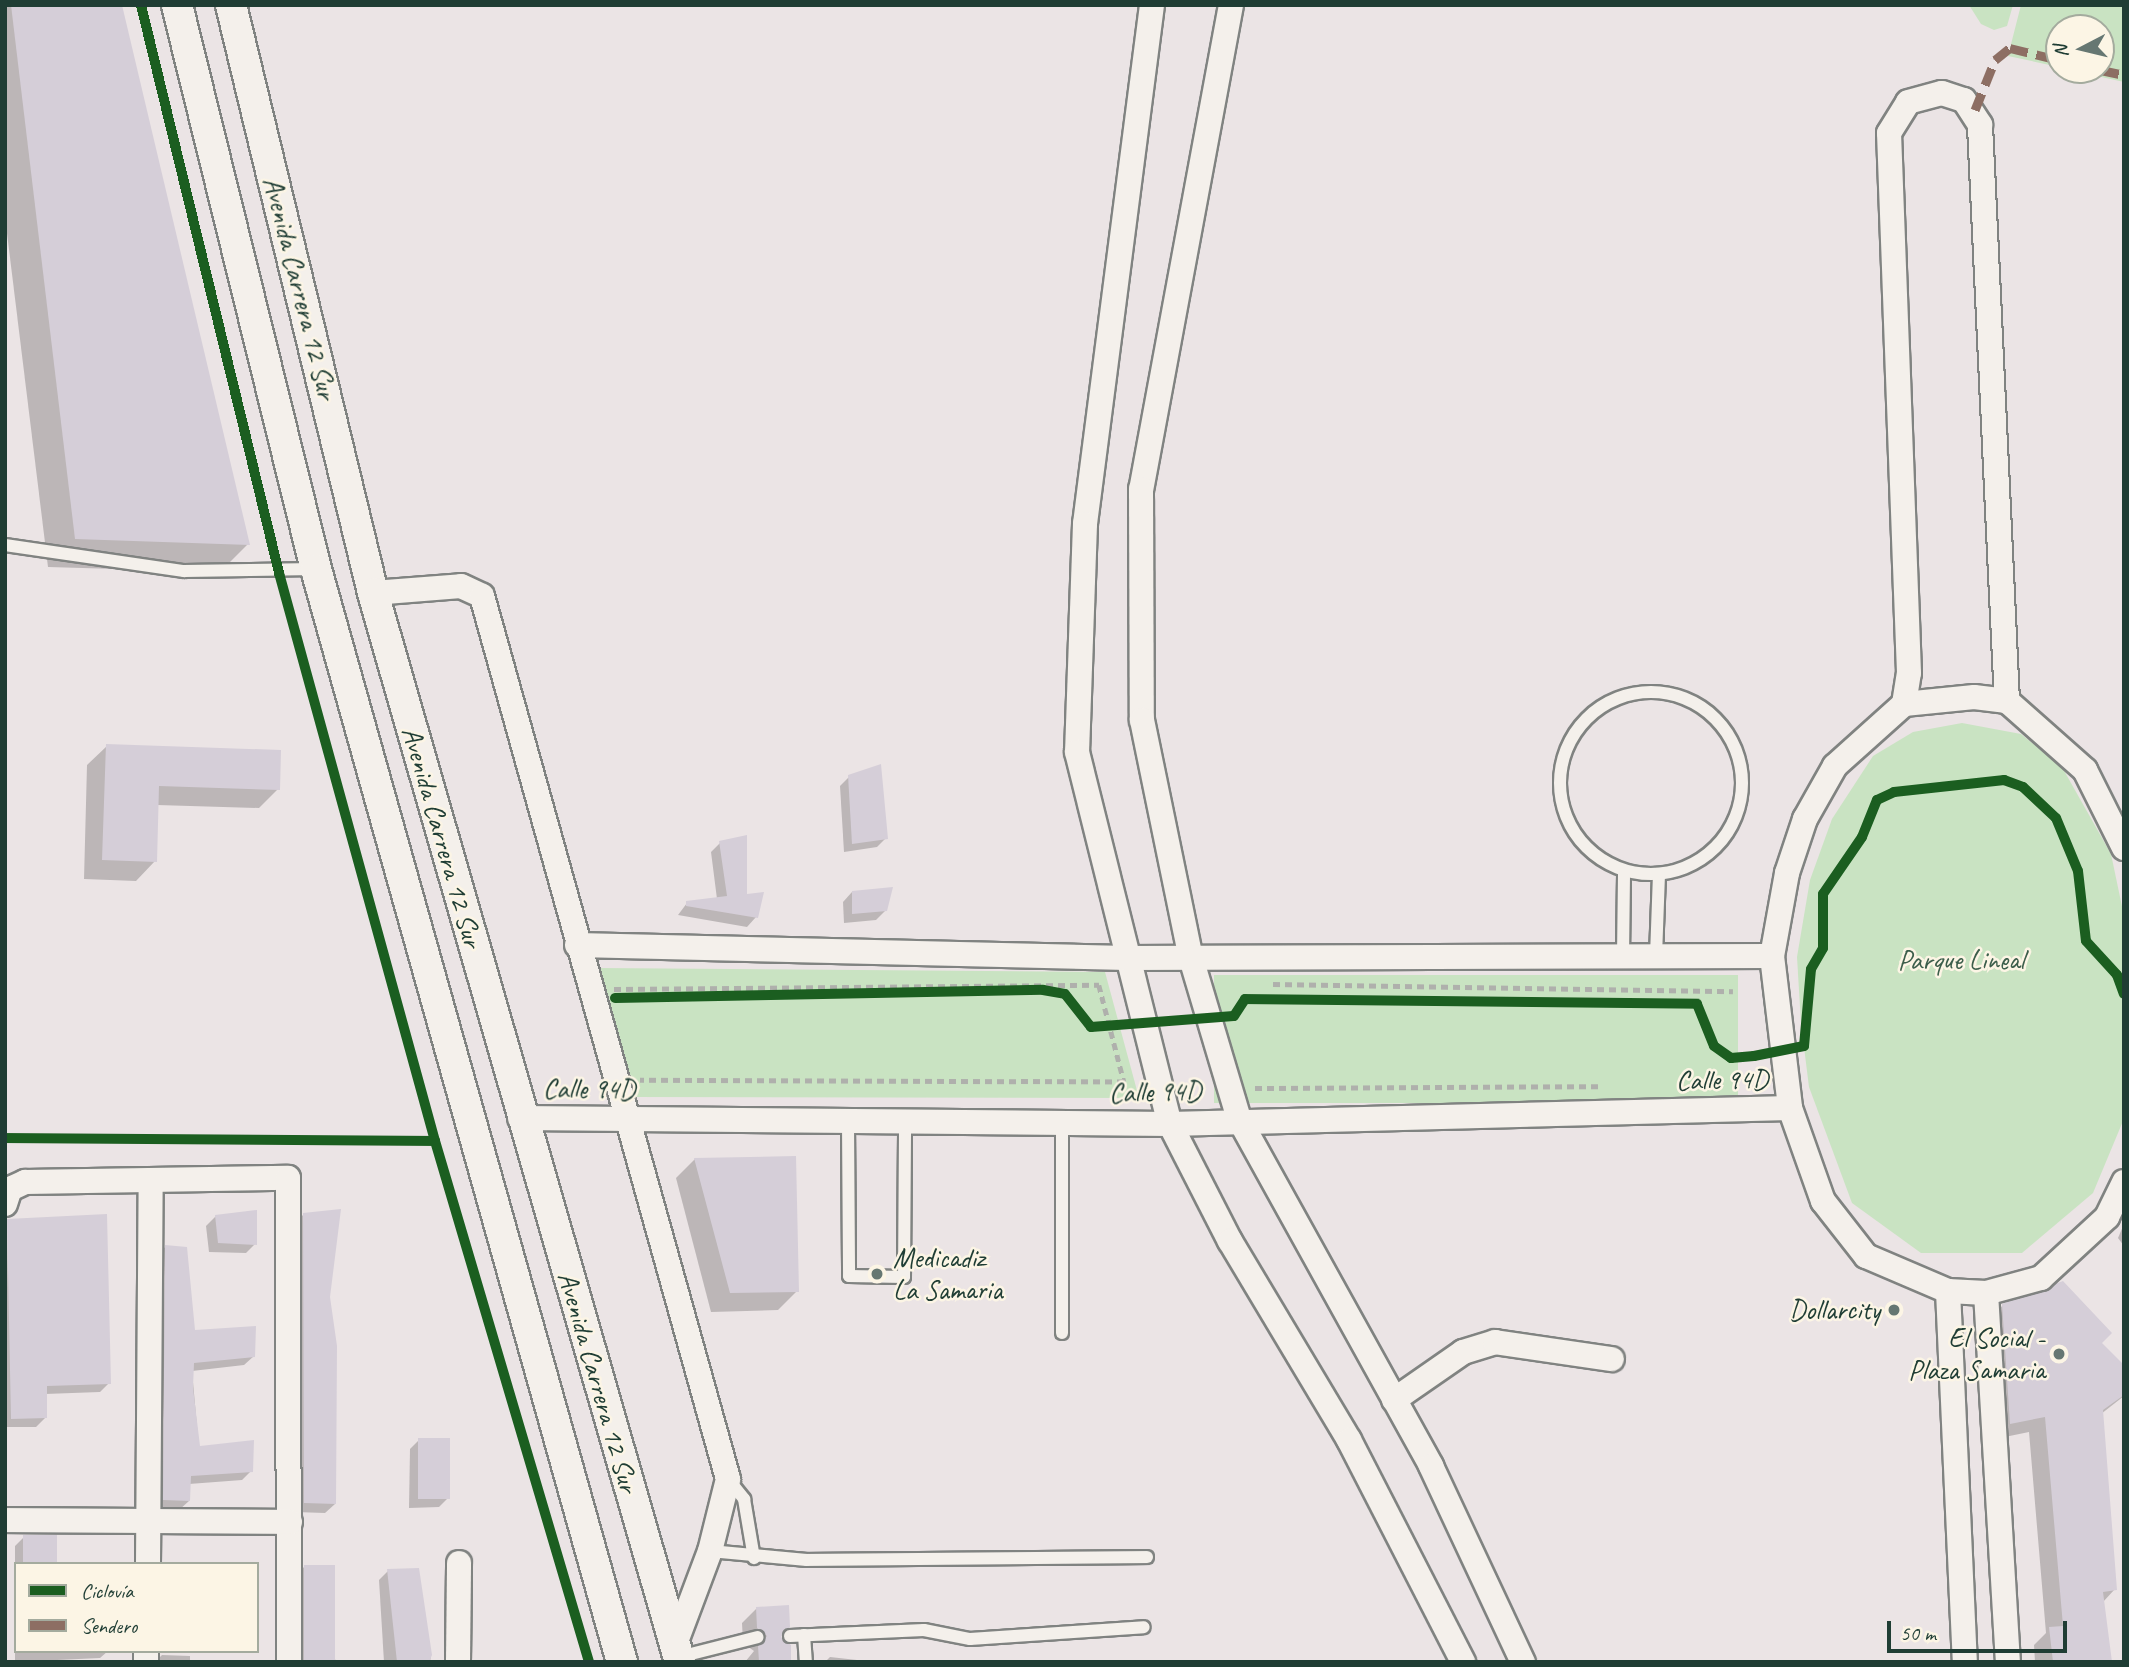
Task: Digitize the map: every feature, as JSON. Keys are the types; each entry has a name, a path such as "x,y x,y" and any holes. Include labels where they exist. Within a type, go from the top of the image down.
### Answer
{"street":[{"name":"Avenida Carrera 12 Sur","path":"177,5 316,569 622,1662"},
{"name":"Avenida Carrera 12 Sur","path":"231,5 373,593 520,1118 678,1654"},
{"path":"1152,5 1086,524 1077,752 1170,1124 1230,1241 1349,1440 1463,1662"},
{"path":"1231,5 1141,489 1142,720 1191,958 1239,1119 1394,1400 1519,1658"},
{"path":"2007,701 1980,125 1964,100 1942,93 1908,102 1889,133 1909,673 1903,704 1835,766 1805,819 1787,873 1772,956 1790,1108 1823,1201 1866,1256 1948,1292 1986,1293 2040,1278 2077,1251 2107,1217 2124,1182"},
{"path":"373,593 461,586 482,596 623,1119 728,1479 710,1551 678,1654"},
{"path":"1903,704 1974,697 2007,701 2085,770 2124,848"},
{"path":"577,945 1127,958 1772,956"},
{"name":"Calle 94D","path":"520,1118 1170,1124 1239,1119 1790,1108"},
{"path":"5,1204 10,1189 25,1182 288,1178 289,1662"},
{"path":"148,1562 151,1180"},
{"path":"1948,1292 1965,1662"},
{"path":"1986,1293 2008,1662"},
{"path":"1394,1400 1463,1352 1495,1342 1612,1359"},
{"path":"5,1520 290,1522"},
{"path":"458,1662 459,1563"}],"lane":[{"path":"5,545 184,571 316,569"},
{"path":"1660,691 1696,702 1725,729 1741,764 1740,802 1725,838 1696,863 1659,875 1624,871 1590,852 1567,821 1559,784 1566,746 1589,714 1622,695 1660,691"},
{"path":"1623,957 1624,871"},
{"path":"1657,956 1659,875"},
{"path":"848,1123 849,1276 904,1277 905,1123"},
{"path":"1062,1123 1062,1334"},
{"path":"728,1479 744,1499 754,1558"},
{"path":"710,1551 754,1558 1147,1557"},
{"path":"806,1662 797,1636 924,1630 970,1639 1144,1627"},
{"path":"678,1654 758,1637"}],"path":[{"path":"1262,984 1733,991"},
{"path":"614,993 1099,985 1124,1082 636,1080"},
{"path":"614,993 1043,990 1065,995 1070,1005"},
{"path":"1272,999 1697,1004"},
{"path":"1091,1027 1144,1023"},
{"path":"1247,1076 1250,1088 1607,1086"}],"green space":[{"path":"1969,5 2013,5 2007,26 1994,30 1981,24"},
{"path":"2021,5 2124,5 2124,82 2115,80 2115,14 2045,14 2045,64 2008,56"},
{"name":"Parque Lineal","path":"1962,723 2021,734 2062,767 2111,854 2124,916 2123,1121 2093,1193 2022,1253 1921,1253 1852,1203 1809,1087 1801,1023 1797,957 1810,880 1832,819 1873,756 1913,732"},
{"path":"598,968 1105,972 1139,1098 633,1097"},
{"path":"1214,975 1738,975 1738,1103 1214,1103"}],"building":[{"path":"11,5 122,5 250,545 75,539"},
{"path":"106,744 281,750 280,790 159,786 157,862 102,860"},
{"path":"881,764 888,839 852,844 848,775"},
{"path":"747,835 747,894 764,892 758,918 686,906 686,901 727,896 719,841"},
{"path":"893,887 887,911 852,914 852,891"},
{"path":"796,1156 799,1292 730,1293 694,1158"},
{"path":"341,1209 330,1297 337,1346 336,1504 304,1503 303,1213"},
{"path":"257,1210 257,1245 218,1243 215,1215"},
{"path":"107,1214 111,1384 47,1386 47,1418 11,1419 7,1219"},
{"path":"165,1245 187,1247 195,1330 256,1326 255,1357 194,1363 193,1388 200,1446 254,1440 253,1472 191,1476 190,1501 163,1500"},
{"path":"2063,1281 2112,1333 2102,1343 2124,1365 2124,1395 2103,1410 2117,1590 2103,1592 2112,1662 2053,1662 2049,1627 2063,1626 2045,1417 2010,1424 2002,1304"},
{"path":"418,1438 450,1438 450,1499 418,1499"},
{"path":"23,1535 57,1535 57,1562 23,1562"},
{"path":"304,1565 335,1565 335,1662 304,1662"},
{"path":"419,1568 432,1655 429,1662 397,1662 387,1569"},
{"path":"789,1605 790,1627 781,1637 791,1645 791,1662 759,1662 758,1646 767,1636 757,1628 756,1607"}],"marked path":[{"path":"1975,110 1995,60 2010,48 2045,57"},
{"path":"2115,73 2124,75"}],"cycle path":[{"path":"141,5 279,573 435,1141 589,1662"},
{"path":"615,998 1043,990 1065,994 1091,1027 1234,1016 1245,999 1697,1004 1714,1046 1731,1058 1754,1056 1804,1046 1811,969 1823,948 1823,894 1862,837 1877,800 1894,792 2004,780 2023,787 2056,818 2078,871 2086,941 2117,975 2124,994"},
{"path":"5,1138 435,1141"}],"place":[{"name":"Medicadiz La Samaria","path":"877,1274"},
{"name":"Dollarcity","path":"1894,1310"},
{"name":"El Social - Plaza Samaria","path":"2059,1354"}]}
